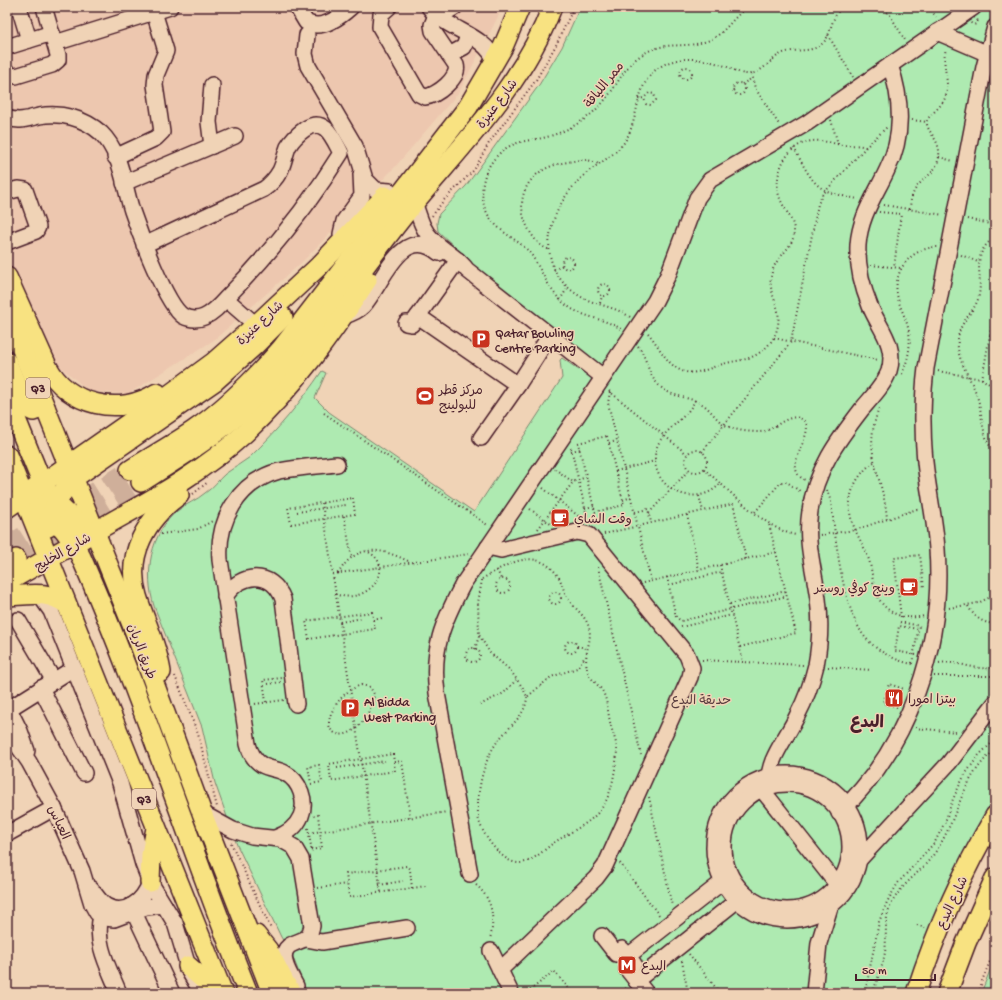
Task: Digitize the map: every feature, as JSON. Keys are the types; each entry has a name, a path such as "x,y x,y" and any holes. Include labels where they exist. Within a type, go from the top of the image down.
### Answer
{"main road":[{"name":"شارع عنيزة","path":"520,7 495,61 468,106 266,366 215,414 171,446 135,476 212,435 265,389 306,342 395,226 459,150 515,78 534,46 552,7"},
{"name":"شارع عنيزة","path":"71,472 214,362 319,266 390,190 430,156"},
{"name":"شارع عنيزة","path":"95,532 180,483 222,452 249,429 283,394 344,316 382,257 395,226"},
{"path":"7,508 42,483 71,472 195,395 234,365 284,316 303,292 319,266"},
{"path":"7,277 52,375 64,389 82,400 106,405 123,405 140,401 155,395 190,372 214,362"},
{"name":"طريق الريان","path":"7,312 163,703 202,813 272,993"},
{"path":"7,362 25,406 33,411 45,407"},
{"path":"7,397 53,509 74,543 131,682 248,993"},
{"path":"163,703 158,655 135,587 135,559 144,533 153,517 195,482 222,452"},
{"name":"Q3","path":"7,455 223,993"},
{"path":"48,558 47,536 53,509 71,472"},
{"path":"24,496 53,509 95,532"},
{"name":"شارع الخليج","path":"7,582 95,532"},
{"path":"7,596 39,594 56,597 66,604"},
{"name":"شارع البدع","path":"916,993 934,940 949,904 995,816"},
{"path":"150,882 151,855 156,828"},
{"path":"947,993 969,936 995,878"},
{"path":"245,924 268,950 286,985 292,993"},
{"path":"188,966 219,993"}],"street":[{"path":"19,7 29,40"},
{"path":"7,72 11,76 16,76 55,63 59,57 44,7"},
{"path":"7,47 29,40 53,38 170,7"},
{"path":"297,7 303,19 314,26 322,25 333,12 351,7"},
{"path":"390,7 381,14 380,27 421,95 430,96 455,78 457,68 432,28 435,14"},
{"path":"435,14 447,12 455,7"},
{"path":"470,874 437,694 436,654 446,616 463,584 567,430 604,384 630,337 662,288 697,198 705,186 722,172 786,136 828,109 974,7"},
{"path":"115,157 150,141 162,132 155,85 156,75 166,51 154,12"},
{"path":"435,14 487,47 495,61"},
{"path":"844,889 849,849 843,810 879,766 902,727 918,691 922,676 920,656 924,628 935,612 938,571 937,549 923,439 923,392 926,368 955,217 991,56 995,27"},
{"path":"937,32 991,56"},
{"path":"307,35 305,54 308,66 355,146 365,180 371,188 380,192 390,190"},
{"path":"448,55 464,47 468,35"},
{"path":"764,784 772,761 803,702 816,666 819,637 819,613 809,556 808,536 812,500 816,484 829,456 883,383 891,363 889,342 871,308 863,286 858,264 860,232 867,206 892,160 898,140 900,121 899,97 890,65"},
{"path":"212,85 209,122 212,146"},
{"path":"7,118 20,120 49,115 72,117 82,121 101,133 108,142 115,157 144,245 173,304 184,316 194,319 204,316 226,299 286,231 341,153 355,146"},
{"path":"144,245 264,189 280,171 291,142 299,133 311,125 318,124 324,127 336,143 341,153"},
{"path":"124,183 235,136"},
{"path":"342,242 341,234 344,221 362,196 362,169"},
{"path":"7,192 18,189 25,190 38,227 36,231 7,242"},
{"path":"414,202 425,231 431,239 460,265 584,363 604,384"},
{"path":"344,316 351,314 362,306 396,257 409,246 421,244 429,246 460,265"},
{"path":"460,265 412,319 518,385"},
{"path":"226,299 256,325"},
{"path":"481,438 518,385 550,335"},
{"path":"276,838 288,833 300,818 305,785 286,774 262,765 253,756 248,744 219,550 225,519 242,493 268,475 288,470 337,464"},
{"path":"486,550 501,550 577,532 586,534 591,537 667,630 687,655 691,663 690,677 609,859 600,873 500,970"},
{"path":"225,597 236,584 245,579 256,577 275,585 283,599 291,701"},
{"path":"39,594 51,611 120,782 140,855 150,882 178,930 193,980 202,993"},
{"path":"18,620 84,773"},
{"path":"8,709 74,668"},
{"path":"814,993 819,943 830,907 853,877 860,865 949,763 973,734 995,702"},
{"name":"العباس","path":"8,709 20,731 29,762"},
{"name":"العباس","path":"7,730 29,762 54,808 87,884 92,904 101,916 114,919 133,909 146,893 150,882"},
{"path":"830,907 802,919 782,920 758,914 741,897 727,878 714,853 718,824 732,799 739,792 788,774 817,781 833,792 858,832 860,865"},
{"path":"764,784 844,889"},
{"path":"7,834 54,808"},
{"path":"202,813 233,830 252,836 276,838 291,844 301,859 312,923 308,936"},
{"path":"628,956 727,878"},
{"name":"العباس","path":"87,884 108,907 133,909 152,905 164,905"},
{"path":"741,897 768,907 793,910 818,902 844,889"},
{"path":"602,936 616,954 622,949 628,956 634,964 627,969 641,987 676,950 741,897"},
{"path":"133,909 172,993"},
{"path":"101,916 98,928 99,941 119,993"},
{"path":"298,993 284,960 284,954 291,946 308,936 324,936 407,926"},
{"path":"491,951 511,993"}],"path":[{"path":"425,231 439,207 474,170 489,143 536,80 556,45 574,7"},
{"name":"ممر اللياقة","path":"650,370 640,349 630,337 614,325 579,313 560,300 549,288 532,256 525,247 500,229 488,214 483,201 482,188 489,166 499,153 513,144 560,133 587,118 608,96 628,66 641,55 665,45 700,43 713,38 725,30 734,18 748,7"},
{"path":"882,7 890,15 912,50"},
{"path":"828,35 859,87"},
{"path":"910,209 914,190 934,169 939,157 938,142 927,122 929,116 941,106 946,95 944,60 951,38"},
{"path":"686,60 686,67 680,73 682,78 687,80 693,74 691,69 686,67"},
{"path":"751,74 751,79 812,178 825,190 867,206 900,214 894,268"},
{"path":"742,84 745,88 744,93 739,95 734,94 733,86 737,83 742,84 751,79"},
{"path":"638,99 644,98 649,93 654,94 656,100 651,105 646,104 644,98"},
{"path":"828,109 838,144"},
{"path":"702,452 723,424 791,342 818,204 825,190 880,133 900,121 927,122"},
{"path":"548,249 541,246 534,237 523,215 523,199 528,184 538,172 551,165 584,160 598,164"},
{"path":"867,206 910,209 995,224"},
{"path":"995,237 985,246 980,256 978,269 978,299 964,319 958,341 961,364 977,398 984,434 995,454"},
{"path":"554,270 563,265 565,258 570,257 574,261 572,268 566,269 563,265"},
{"path":"858,264 901,268"},
{"path":"606,284 610,288 610,293 602,296 598,292 599,287 606,284"},
{"path":"560,300 568,287"},
{"path":"600,303 602,296"},
{"path":"982,379 995,307"},
{"path":"604,384 663,435 688,454"},
{"path":"604,384 651,581"},
{"path":"695,400 685,417 663,435 656,450 655,461 660,477 671,489 684,495 699,496 713,490 721,483"},
{"path":"324,413 498,532"},
{"path":"567,430 591,537 733,504 746,559"},
{"path":"608,436 609,443 624,505 595,512 578,443 608,436"},
{"path":"609,443 617,441"},
{"path":"571,451 580,449"},
{"path":"694,451 702,452 707,462 704,469 697,472 689,470 685,464 688,454 694,451"},
{"path":"616,471 655,461"},
{"path":"545,462 573,482"},
{"path":"874,462 862,472 852,492 850,515 855,530 869,560 877,596 888,610 901,617 917,618 935,612 968,606 995,595"},
{"path":"704,469 769,524 788,534 808,536 855,530 931,504"},
{"path":"649,513 689,470"},
{"path":"538,541 537,532 559,500 573,482 586,477"},
{"path":"533,480 582,519 586,517"},
{"path":"754,512 781,482 787,482 812,500"},
{"path":"699,496 703,511"},
{"path":"623,500 631,497"},
{"path":"353,498 355,514 291,524 288,508 322,503 353,498"},
{"path":"519,501 554,526"},
{"path":"322,503 381,892"},
{"path":"297,512 346,505"},
{"path":"585,508 594,506"},
{"path":"635,512 648,509 651,523"},
{"path":"687,515 699,570"},
{"path":"344,516 352,558"},
{"path":"158,535 198,529 212,520 225,519"},
{"path":"740,647 796,633 769,524"},
{"path":"332,574 486,550"},
{"path":"335,594 346,597 362,594 375,584 380,567 374,556 366,551"},
{"path":"338,574 344,565 352,558 366,551 385,551 411,562"},
{"path":"631,586 776,552"},
{"path":"901,617 894,558 920,555 925,593"},
{"path":"482,579 509,564 524,559 539,561 547,565 558,576 566,595 585,618 589,626 590,636 585,656 588,672 606,699 616,747 615,766 609,796 603,808 589,822 569,833 531,859 519,863 508,860 488,839 480,824 478,804 483,774 488,757 498,741 523,712 527,697 545,681 577,668 585,656"},
{"path":"596,560 645,776 674,919"},
{"path":"720,565 740,647 742,662"},
{"path":"497,570 501,579 506,580 509,584 509,589 504,592 499,592 496,588 497,582 501,579"},
{"path":"475,649 479,635 478,603 482,579 485,571"},
{"path":"669,585 722,572"},
{"path":"667,577 676,617 679,620 731,610 787,596"},
{"path":"730,604 786,591"},
{"path":"562,597 559,593 554,592 549,598 551,602 556,604 566,595"},
{"path":"968,606 976,617 995,624"},
{"path":"372,612 374,629 309,639 306,621 339,617 372,612"},
{"path":"667,630 732,615"},
{"path":"340,622 363,618"},
{"path":"373,620 382,618"},
{"path":"683,620 684,626"},
{"path":"900,622 924,628"},
{"path":"920,656 895,651 900,626 924,628"},
{"path":"912,664 920,656 924,628"},
{"path":"479,635 485,647 507,666 523,688 527,697"},
{"path":"578,646 574,653 569,653 565,649 566,644 570,641 575,642 578,646 586,648"},
{"path":"475,649 479,652 479,658 476,662 470,662 466,654 469,650 475,649"},
{"path":"691,663 702,660 871,670"},
{"path":"282,671 284,688"},
{"path":"922,676 995,676"},
{"path":"266,702 263,680 283,678"},
{"path":"480,705 504,692 516,680"},
{"path":"268,684 277,683"},
{"path":"900,708 883,703 889,684 906,690"},
{"path":"364,685 372,689 374,694 368,714 356,728 339,734 333,732 329,726 330,719 335,705 350,690 364,685"},
{"path":"242,705 286,699 291,701"},
{"path":"902,727 973,734"},
{"path":"865,993 879,922 887,902 898,883 935,842 964,776 979,755 995,740"},
{"path":"873,993 884,959 885,927 892,902 902,887 924,867 934,855 952,823 966,785 978,766 995,750"},
{"path":"393,754 395,771 331,781 329,764 360,759 393,754"},
{"path":"337,768 385,761"},
{"path":"394,762 402,761 410,817"},
{"path":"318,765 322,782 305,785 308,767 318,765"},
{"path":"309,833 458,810"},
{"path":"308,822 311,850 322,848 318,815 312,816"},
{"path":"232,845 237,842"},
{"path":"844,889 860,865"},
{"path":"412,888 410,870 407,866 346,874 349,897 381,892 412,888 426,886"},
{"path":"470,874 472,880 487,898 491,909 493,921 489,942 491,951"},
{"path":"379,885 403,881"},
{"path":"317,888 347,884"},
{"path":"979,993 984,974 995,949"},
{"path":"676,950 681,956 688,993"},
{"path":"527,993 554,971 571,991 568,993"}],"shaded area":[{"path":"7,7 503,7 459,92 395,167 301,263 214,340 128,394 90,392 56,363 26,315 7,265"}],"green space":[{"name":"حديقة البدع","path":"580,7 995,7 995,798 981,823 911,977 906,993 307,993 292,955 281,937 237,845 215,783 202,727 154,606 150,580 152,555 155,542 168,520 177,511 211,489 225,474 250,457 288,416 322,371 326,373 315,398 329,412 474,512 562,378 560,360 562,358 579,370 589,357 458,255 460,252 438,231 437,223 439,214 466,186 539,85 562,47"},
{"path":"995,958 995,993 981,993"}],"tunnel":[{"path":"7,546 130,470"},
{"path":"16,559 141,482"}],"place":[{"name":"Qatar Bowling Centre Parking","path":"481,339"},
{"name":"مركز قطر للبولينج","path":"425,396"},
{"name":"وقت الشاي","path":"560,518"},
{"name":"وينج كوفي روستر","path":"909,587"},
{"name":"بيتزا امورا","path":"894,698"},
{"name":"Al Bidda West Parking","path":"350,708"},
{"name":"البدع","path":"627,965"}],"district":[{"name":"البدع","path":"867,721"}]}
